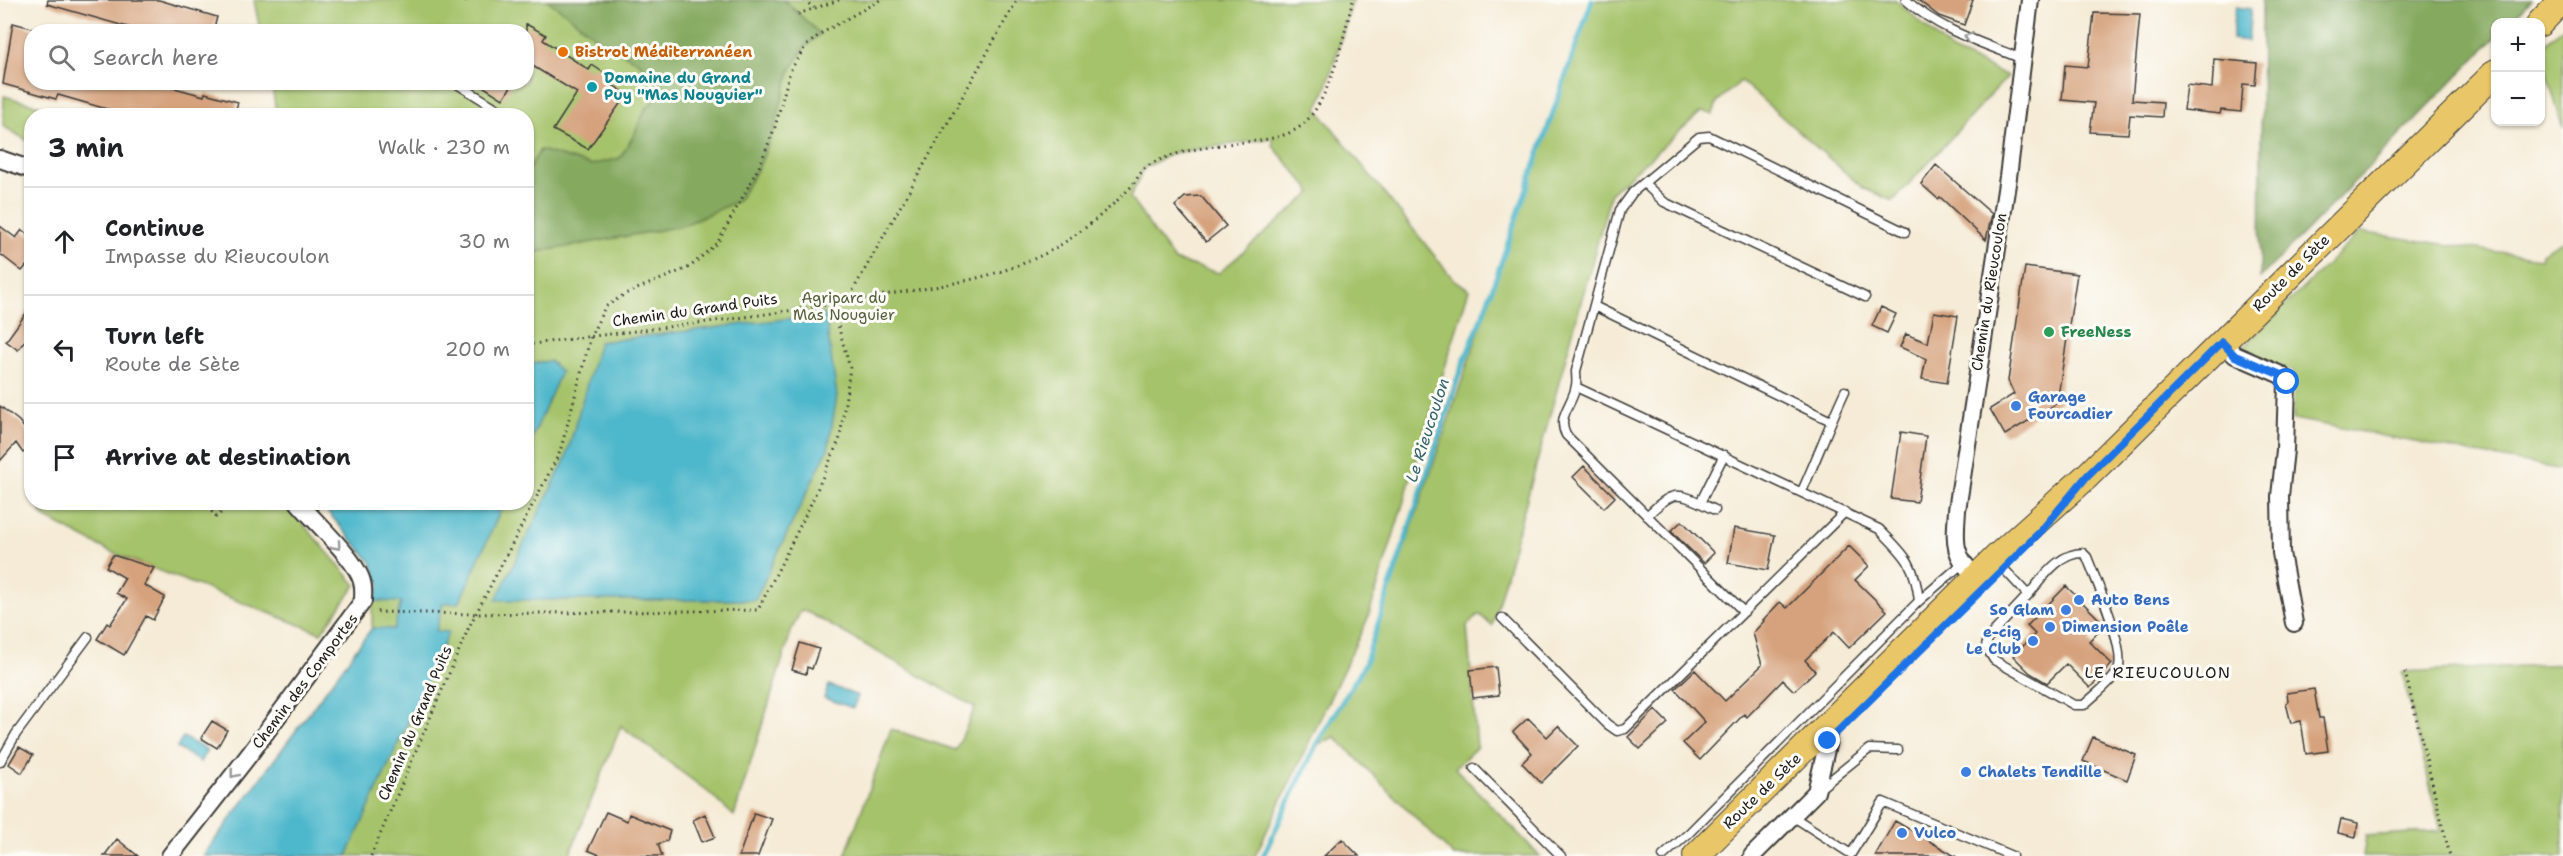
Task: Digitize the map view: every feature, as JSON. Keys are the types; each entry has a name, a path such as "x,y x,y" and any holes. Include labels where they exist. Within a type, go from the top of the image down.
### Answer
{"main road":[{"path":"2545,19 2562,0"},
{"name":"Route de Sète","path":"1696,856 1969,571 2032,523 2087,476 2491,77"},
{"name":"Route de Sète","path":"1717,856 1828,741 2041,531 2087,476"}],"street":[{"name":"Chemin du Rieucoulon","path":"1969,571 1955,539 1957,510 2007,177 2023,59 2027,2"},
{"path":"0,159 24,167"},
{"path":"2222,342 2235,356 2281,375 2287,382 2285,450 2280,496 2281,553 2294,623"},
{"name":"Chemin des Comportes","path":"171,856 363,601 363,585 360,576 348,558 305,510"},
{"path":"1752,856 1816,792 1828,741"}],"lane":[{"path":"1906,0 1923,15 1959,34 2023,59"},
{"path":"467,90 496,108"},
{"path":"1743,612 1566,435 1562,422 1576,387 1576,371 1620,210 1633,192 1699,137 1709,136 1905,232"},
{"path":"1644,183 1664,202 1865,297"},
{"path":"1594,306 1831,420"},
{"path":"1576,387 1879,529 1906,557 1916,578 1919,601"},
{"path":"1802,491 1820,452 1823,436 1845,392"},
{"path":"1700,503 1724,455"},
{"path":"1647,516 1670,496 1682,495 1715,510"},
{"path":"1502,618 1607,724 1617,731 1625,729 1845,512"},
{"path":"2075,553 2083,553 2087,557 2112,620 2120,662 2118,672 2084,705 2074,705 1994,660 1986,647 1988,638 2028,595 2061,559 2075,553"},
{"path":"2004,568 2028,595"},
{"path":"1663,856 1689,833 1919,601 1969,571"},
{"path":"0,762 16,735 88,637"},
{"path":"1816,792 1841,769 1869,749 1898,750"},
{"path":"1474,768 1561,856"},
{"path":"1792,816 1851,854 1883,802 2012,856"}],"path":[{"path":"804,0 810,2 813,8"},
{"path":"798,14 839,0"},
{"name":"Chemin du Grand Puits","path":"534,502 560,452 591,336 605,307 625,294 690,267 718,242 759,167 775,127 790,71 805,47 820,34 880,0"},
{"path":"847,301 1017,0"},
{"name":"Chemin du Grand Puits","path":"534,344 922,291 993,274 1043,255 1075,234 1131,187 1144,168 1173,153 1273,138 1305,123 1317,108 1326,89 1353,0"},
{"path":"397,612 475,614 758,610 840,438 850,368 832,304"},
{"path":"211,510 216,516 223,510"},
{"name":"Chemin du Grand Puits","path":"371,856 475,614 530,510"},
{"path":"2405,672 2450,856"}],"green space":[{"name":"Agriparc du Mas Nouguier","path":"254,0 1353,0 1326,89 1317,109 1454,280 1469,289 1368,618 1255,856 845,856 891,729 956,750 975,707 801,610 791,632 734,816 708,792 621,726 569,856 203,856 372,628 372,601 380,585 371,562 326,510 534,510 534,108 276,108 272,90 534,90 534,24 259,24","holes":["1273,138 1273,146 1312,192 1219,273 1174,260 1130,198 1144,168 1173,153"]},
{"path":"547,0 784,0 820,34 805,47 790,71 775,127 759,167 738,201 682,226 534,253 534,160 540,150 591,165 620,158 645,110 659,95 656,77 635,60 602,43"},
{"path":"1592,0 1896,0 1952,51 2008,76 1893,201 1863,188 1741,81 1717,102 1713,114 1701,112 1611,193 1492,626 1479,614 1467,626 1477,747 1455,768 1540,856 1454,856 1335,737 1316,745 1365,664"},
{"path":"2262,0 2532,0 2514,18 2491,18 2491,42 2260,278"},
{"path":"2563,27 2563,129 2545,67 2545,45"},
{"path":"4,96 48,108 24,108 24,139 3,126"},
{"path":"2360,232 2540,258 2541,253 2563,240 2563,470 2293,419 2294,372 2239,351"},
{"path":"40,510 291,510 356,585 321,633 111,552 44,517"},
{"path":"2563,664 2563,856 2363,856 2366,836 2441,831 2402,672"}],"water":[{"path":"2236,7 2251,9 2248,41 2232,39"},
{"path":"825,314 837,396 828,449 755,600 496,600 566,458 599,342"},
{"path":"550,361 561,372 534,434 534,363"},
{"path":"326,510 501,510 459,603 443,603 436,631 449,632 347,856 203,856 372,628 394,629 401,602 372,601 380,585 371,562"},
{"path":"829,685 858,696 853,708 824,698"},
{"path":"183,737 207,750 200,762 177,748"}],"building":[{"path":"48,0 159,0 217,17 215,24 117,24 47,4"},
{"path":"1918,0 1973,0 1964,25 1939,16"},
{"path":"2094,13 2140,14 2132,100 2163,102 2162,117 2130,115 2128,134 2090,132 2094,103 2062,100 2065,65 2088,67"},
{"path":"13,23 24,26 24,90 3,84"},
{"name":"Domaine du Grand Puy \"Mas Nouguier\"","path":"534,28 546,35 543,40 589,70 592,65 610,77 607,82 627,94 588,149 553,130 577,93 534,67"},
{"path":"2214,59 2257,63 2255,85 2243,84 2241,112 2221,110 2220,114 2184,110 2187,85 2212,88"},
{"path":"24,90 182,90 204,96 205,93 238,102 236,108 103,108 58,95 56,99"},
{"path":"489,90 509,90 503,99"},
{"path":"1936,165 1992,214 1986,240 1940,197 1938,199 1921,184"},
{"path":"1201,196 1226,226 1206,242 1175,206 1185,197"},
{"path":"0,226 16,238 22,230 24,232 24,269 22,271 0,254"},
{"path":"2025,267 2077,274 2059,390 2064,399 2005,435 1990,409 2014,394 2008,381"},
{"path":"1881,307 1896,314 1887,333 1872,326"},
{"path":"1934,312 1958,316 1947,383 1922,379 1926,359 1900,347 1906,334 1928,343"},
{"path":"24,316 24,342 18,350 6,341"},
{"path":"0,406 24,428 24,452 16,443 0,461"},
{"path":"1901,432 1926,436 1917,502 1891,499"},
{"path":"1584,466 1615,497 1604,508 1573,477"},
{"path":"1682,521 1714,553 1704,563 1671,531"},
{"path":"1734,528 1775,535 1768,570 1728,563"},
{"path":"1849,546 1869,566 1855,580 1887,611 1849,648 1834,632 1805,660 1815,671 1794,691 1783,680 1747,717 1744,714 1700,760 1683,743 1705,722 1675,689 1695,670 1725,701 1762,665 1753,633 1763,620 1780,602 1787,608"},
{"path":"113,555 154,568 144,585 165,597 153,620 146,616 124,655 97,639 107,623 110,625 127,599 116,593 125,578 106,567"},
{"path":"2066,586 2105,625 2089,641 2112,664 2090,688 2066,664 2047,683 2030,673 2013,656 2035,634 2027,626"},
{"path":"800,643 819,649 812,669 807,667 806,674 792,670"},
{"path":"1496,667 1499,695 1473,698 1470,670"},
{"path":"2314,689 2319,718 2323,718 2328,751 2306,754 2301,721 2291,723 2286,703 2288,702 2287,693"},
{"path":"1655,710 1668,723 1640,749 1628,737"},
{"path":"1528,718 1547,737 1558,726 1578,746 1541,783 1522,763 1532,753 1513,732"},
{"path":"212,721 227,730 217,748 201,738"},
{"path":"2093,737 2136,755 2127,780 2083,761"},
{"path":"19,747 33,755 22,773 9,764"},
{"path":"606,812 627,821 629,814 670,831 667,841 658,844 662,856 602,856 588,850"},
{"path":"754,813 772,819 758,856 739,856"},
{"path":"705,814 715,837 702,842 693,820"},
{"path":"2341,819 2358,823 2356,837 2338,833"},
{"name":"Vulco","path":"1895,821 1955,856 1875,856"},
{"path":"117,839 138,856 104,856"},
{"path":"1342,839 1359,856 1324,856"}],"waterway":[{"name":"Le Rieucoulon","path":"1263,856 1316,745 1365,664 1459,374 1484,312 1592,0"}],"place":[{"name":"Bistrot Méditerranéen","path":"563,52"},
{"name":"Domaine du Grand Puy \"Mas Nouguier\"","path":"592,87"},
{"name":"FreeNess","path":"2049,332"},
{"name":"Garage Fourcadier","path":"2016,406"},
{"name":"Auto Bens","path":"2079,600"},
{"name":"So Glam","path":"2066,610"},
{"name":"Dimension Poêle","path":"2050,627"},
{"name":"e-cig Le Club","path":"2033,641"},
{"name":"Chalets Tendille","path":"1966,772"},
{"name":"Vulco","path":"1902,833"}],"district":[{"name":"LE RIEUCOULON","path":"2158,672"}],"route":[{"path":"1828,741 2041,531 2087,476 2222,342 2235,356 2281,375 2287,382"}]}
